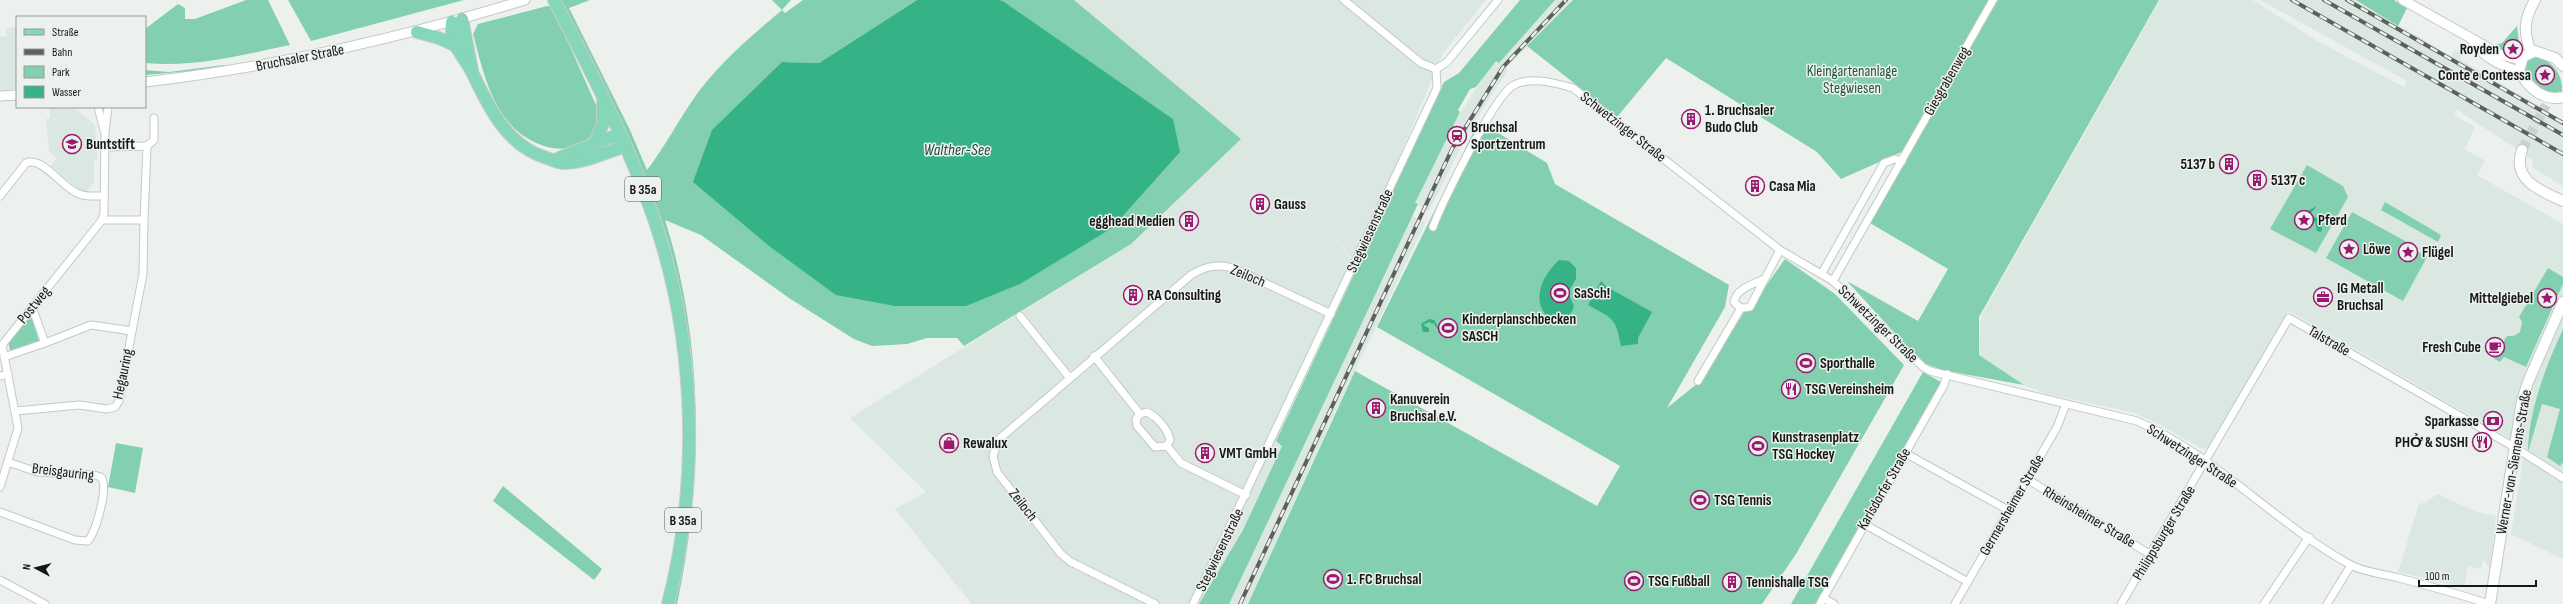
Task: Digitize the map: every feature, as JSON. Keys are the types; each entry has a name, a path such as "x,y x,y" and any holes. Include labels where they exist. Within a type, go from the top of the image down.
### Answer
{"main road":[{"name":"B 35a","path":"554,0 624,141 644,190 672,286 685,363 689,428 687,479 680,548 668,604"},
{"path":"2531,52 2524,31 2525,23 2535,0"},
{"path":"454,45 457,21"},
{"path":"457,21 472,71"},
{"path":"417,32 440,38 454,45 472,71 492,110 507,132 532,153 562,163 573,162 624,141"},
{"path":"2563,66 2546,53 2531,52 2520,60 2519,70 2535,91 2547,101 2563,97"},
{"path":"594,144 603,124 603,98"},
{"path":"549,159 562,158 612,137 624,141"},
{"path":"2522,150 2519,162 2524,178 2537,188 2563,202"},
{"name":"Werner-von-Siemens-Straße","path":"2490,604 2508,500 2514,447 2528,382 2563,302"}],"street":[{"name":"Bruchsaler Straße","path":"146,82 284,62 417,32 525,0"},
{"path":"1344,0 1421,63 1436,69 1447,62 1498,0"},
{"name":"Giesgrabenweg","path":"1833,281 1993,0"},
{"path":"2403,0 2501,55 2520,60"},
{"path":"2470,38 2488,57 2504,66 2519,70"},
{"name":"Stegwiesenstraße","path":"1193,604 1246,495 1437,88 1436,69"},
{"name":"Schwetzinger Straße","path":"1433,227 1483,127 1506,92 1514,85 1529,81 1552,82 1573,88 1780,250 1822,273 1833,281 1914,359 1930,371 2138,421 2157,430 2206,461 2309,537 2351,565 2461,594 2490,604"},
{"path":"0,96 16,95"},
{"path":"98,108 105,132"},
{"path":"108,108 105,132 102,220 144,220"},
{"path":"105,147 147,146 154,140 154,118"},
{"path":"132,331 143,274 147,146"},
{"path":"1822,273 1884,163 1895,159 1902,161"},
{"path":"0,196 26,163 31,161 39,163 79,194 104,196"},
{"name":"Postweg","path":"0,487 1,478 8,462 18,428 16,411 1,344 102,220"},
{"path":"1764,279 1740,291 1735,297 1734,302 1741,308 1750,307 1780,250"},
{"name":"Zeiloch","path":"1155,604 1071,562 1061,554 997,472 993,456 998,440 1094,356 1191,275 1205,267 1219,265 1233,268 1331,314"},
{"path":"32,307 45,343"},
{"path":"1698,381 1741,308"},
{"path":"1020,316 1069,377"},
{"name":"Talstraße","path":"2206,461 2289,318 2514,447"},
{"name":"Hegauring","path":"4,357 91,326 132,331 119,401 115,407 107,409 79,405 16,411"},
{"path":"1094,356 1140,414"},
{"path":"0,376 8,374"},
{"name":"Karlsdorfer Straße","path":"1821,601 1944,385 1947,374"},
{"name":"Germersheimer Straße","path":"1955,604 2057,427 2066,404"},
{"path":"1147,412 1153,415 1169,433 1170,440 1167,446 1155,447 1137,426 1136,419 1140,414 1147,412"},
{"name":"Stegwiesenstraße","path":"1167,446 1181,463 1246,495"},
{"path":"2514,447 2563,478"},
{"path":"1905,452 2008,510"},
{"name":"Philippsburger Straße","path":"2121,604 2206,461"},
{"name":"Breisgauring","path":"0,512 75,540 88,541 93,534 105,486 101,477 94,475 37,472 8,462"},
{"name":"Rheinsheimer Straße","path":"2027,479 2151,554"},
{"path":"1864,524 1968,582"},
{"path":"2264,604 2309,537"},
{"path":"2328,604 2351,565"},
{"path":"0,580 45,604"},
{"path":"1821,601 1834,604"}],"shaded area":[{"path":"1074,0 1486,0 1443,53 1355,262 1326,226 1354,263 1276,441 1282,445 1243,530 1199,604 972,604 895,509 926,492 850,418 1131,244 1240,139"},
{"name":"Bruchsal Sportzentrum","path":"1555,0 1573,0 1506,68 1508,70 1472,125 1429,211 1415,203 1451,128 1481,81 1496,61 1499,63"},
{"path":"2160,0 2253,0 2319,42 2404,87 2407,81 2260,0 2356,0 2451,56 2455,50 2461,52 2461,60 2563,120 2563,186 2533,168 2532,159 2457,110 2454,115 2475,127 2465,149 2485,161 2477,175 2563,224 2563,559 2511,534 2525,447 2289,311 2273,336 2267,334 2273,337 2209,448 2202,449 2159,424 2131,412 2047,394 2024,385 1979,355 1981,316"},
{"path":"16,26 16,89 0,90 0,37 7,36 5,29"},
{"name":"Buntstift","path":"49,108 74,108 95,125 98,159 94,160 94,183 87,191 81,191 51,166 57,158 49,151 46,119 50,118"},
{"path":"1412,216 1426,222 1337,408 1248,604 1229,604"},
{"path":"2437,494 2477,512 2496,516 2490,568 2483,560 2481,569 2468,566 2464,587 2398,572 2419,504 2427,502"}],"green space":[{"path":"246,0 268,0 290,45 218,60 182,64 146,63 146,28 178,4 185,8 185,19 195,19"},
{"path":"288,0 464,0 311,41"},
{"name":"Walther-See","path":"560,0 590,0 569,8 630,130 647,170 701,88 722,64 782,10 785,13 803,0 917,0 819,63 782,62 1173,119 999,0 1074,0 1241,139 1131,244 964,346 957,338 927,338 907,344 872,346 854,339 789,298 701,235 665,220 678,266 687,314 693,362 696,411 692,509 686,557 677,604 673,604 690,510 675,275 666,238 641,168 611,100"},
{"path":"772,0 791,0 782,10"},
{"path":"1520,0 1555,0 1499,63 1496,61 1476,87 1470,89 1458,110 1460,112 1415,203 1418,204 1229,604 1199,604 1243,530 1282,446 1276,441 1444,82 1459,73"},
{"name":"Kleingartenanlage Stegwiesen","path":"1573,0 1990,0 1904,151 1841,179 1817,152 1666,58 1617,117 1527,46"},
{"path":"1998,0 2159,0 1979,317 1979,355 2024,385 1942,370 1921,362 1847,281 1918,321 1948,269 1870,223"},
{"path":"2356,0 2394,0 2407,8 2398,26"},
{"path":"552,6 596,105 596,123 591,136 581,144 569,148 555,148 541,145 526,138 505,118 492,96 473,34 478,24"},
{"path":"2517,26 2520,50 2516,56 2509,55 2492,46 2502,43"},
{"path":"2532,57 2544,60 2554,67 2562,84 2562,91 2556,94 2550,94 2544,92 2533,83 2524,66 2528,59"},
{"path":"224,65 225,68 146,75 146,70 169,72"},
{"path":"1490,128 1547,163 1555,184 1729,285 1725,307 1667,408 1703,379 1744,312 1763,290 1785,259 1835,294 1904,365 1796,554 1762,604 1248,604 1355,371 1597,506 1620,466 1377,327 1473,133"},
{"path":"2307,165 2343,186 2348,197 2316,253 2270,229"},
{"path":"2385,202 2441,235 2438,242 2381,210"},
{"path":"2352,212 2418,248 2417,251 2427,257 2403,301 2326,258"},
{"path":"2548,268 2563,277 2563,284 2526,367 2504,357 2500,362 2493,358 2507,336 2514,336 2520,332 2522,322 2519,317"},
{"path":"27,318 32,318 39,341 14,351 10,350 8,342"},
{"path":"2563,329 2563,462 2560,466 2547,457 2560,409 2542,404 2528,452 2528,448 2529,433 2535,402"},
{"path":"1923,372 1941,382 1815,604 1791,604"},
{"path":"116,443 143,448 135,493 108,487"},
{"path":"503,486 602,569 594,580 493,501"}],"water":[{"name":"Walther-See","path":"917,0 999,0 1004,2 1173,119 1180,152 1112,228 1020,284 966,306 895,306 836,295 769,246 693,182 712,130 782,62 819,63"},
{"path":"2317,206 2309,215 2320,219 2321,232 2317,231 2315,222 2308,220 2306,216 2309,210"},
{"path":"1559,260 1569,261 1576,268 1576,279 1568,293 1574,306 1568,316 1560,320 1552,319 1545,313 1540,304 1540,291 1546,276"},
{"path":"1601,281 1607,287 1652,312 1638,338 1638,344 1621,346 1617,329 1612,320 1588,305"},
{"name":"Kinderplanschbecken SASCH","path":"1429,319 1434,320 1440,329 1445,322 1453,322 1456,327 1454,334 1449,337 1442,336 1434,324 1429,322 1423,325 1429,328 1429,332 1423,332 1421,324"}],"tunnel":[{"path":"2522,150 2546,105"}],"railway":[{"path":"1240,604 1452,149 1503,67 1566,0"},
{"path":"2292,0 2563,154"},
{"path":"2324,0 2563,135"},
{"path":"2347,0 2563,123"}],"place":[{"name":"Royden","path":"2513,49"},
{"name":"Conte e Contessa","path":"2545,75"},
{"name":"1. Bruchsaler Budo Club","path":"1691,119"},
{"name":"Bruchsal Sportzentrum","path":"1457,136"},
{"name":"Buntstift","path":"72,144"},
{"name":"5137 b","path":"2229,164"},
{"name":"5137 c","path":"2257,180"},
{"name":"Casa Mia","path":"1755,186"},
{"name":"Gauss","path":"1260,204"},
{"name":"Pferd","path":"2304,220"},
{"name":"egghead Medien","path":"1189,221"},
{"name":"Löwe","path":"2349,249"},
{"name":"Flügel","path":"2408,252"},
{"name":"SaSch!","path":"1560,293"},
{"name":"RA Consulting","path":"1133,295"},
{"name":"IG Metall Bruchsal","path":"2323,297"},
{"name":"Mittelgiebel","path":"2547,298"},
{"name":"Kinderplanschbecken SASCH","path":"1448,328"},
{"name":"Fresh Cube","path":"2495,347"},
{"name":"Sporthalle","path":"1806,363"},
{"name":"TSG Vereinsheim","path":"1791,389"},
{"name":"Kanuverein Bruchsal e.V.","path":"1376,408"},
{"name":"Sparkasse","path":"2493,421"},
{"name":"PHỞ & SUSHI","path":"2482,442"},
{"name":"Rewalux","path":"949,443"},
{"name":"Kunstrasenplatz TSG Hockey","path":"1758,446"},
{"name":"VMT GmbH","path":"1205,453"},
{"name":"TSG Tennis","path":"1700,500"},
{"name":"1. FC Bruchsal","path":"1333,579"},
{"name":"TSG Fußball","path":"1634,581"},
{"name":"Tennishalle TSG","path":"1732,582"}]}
